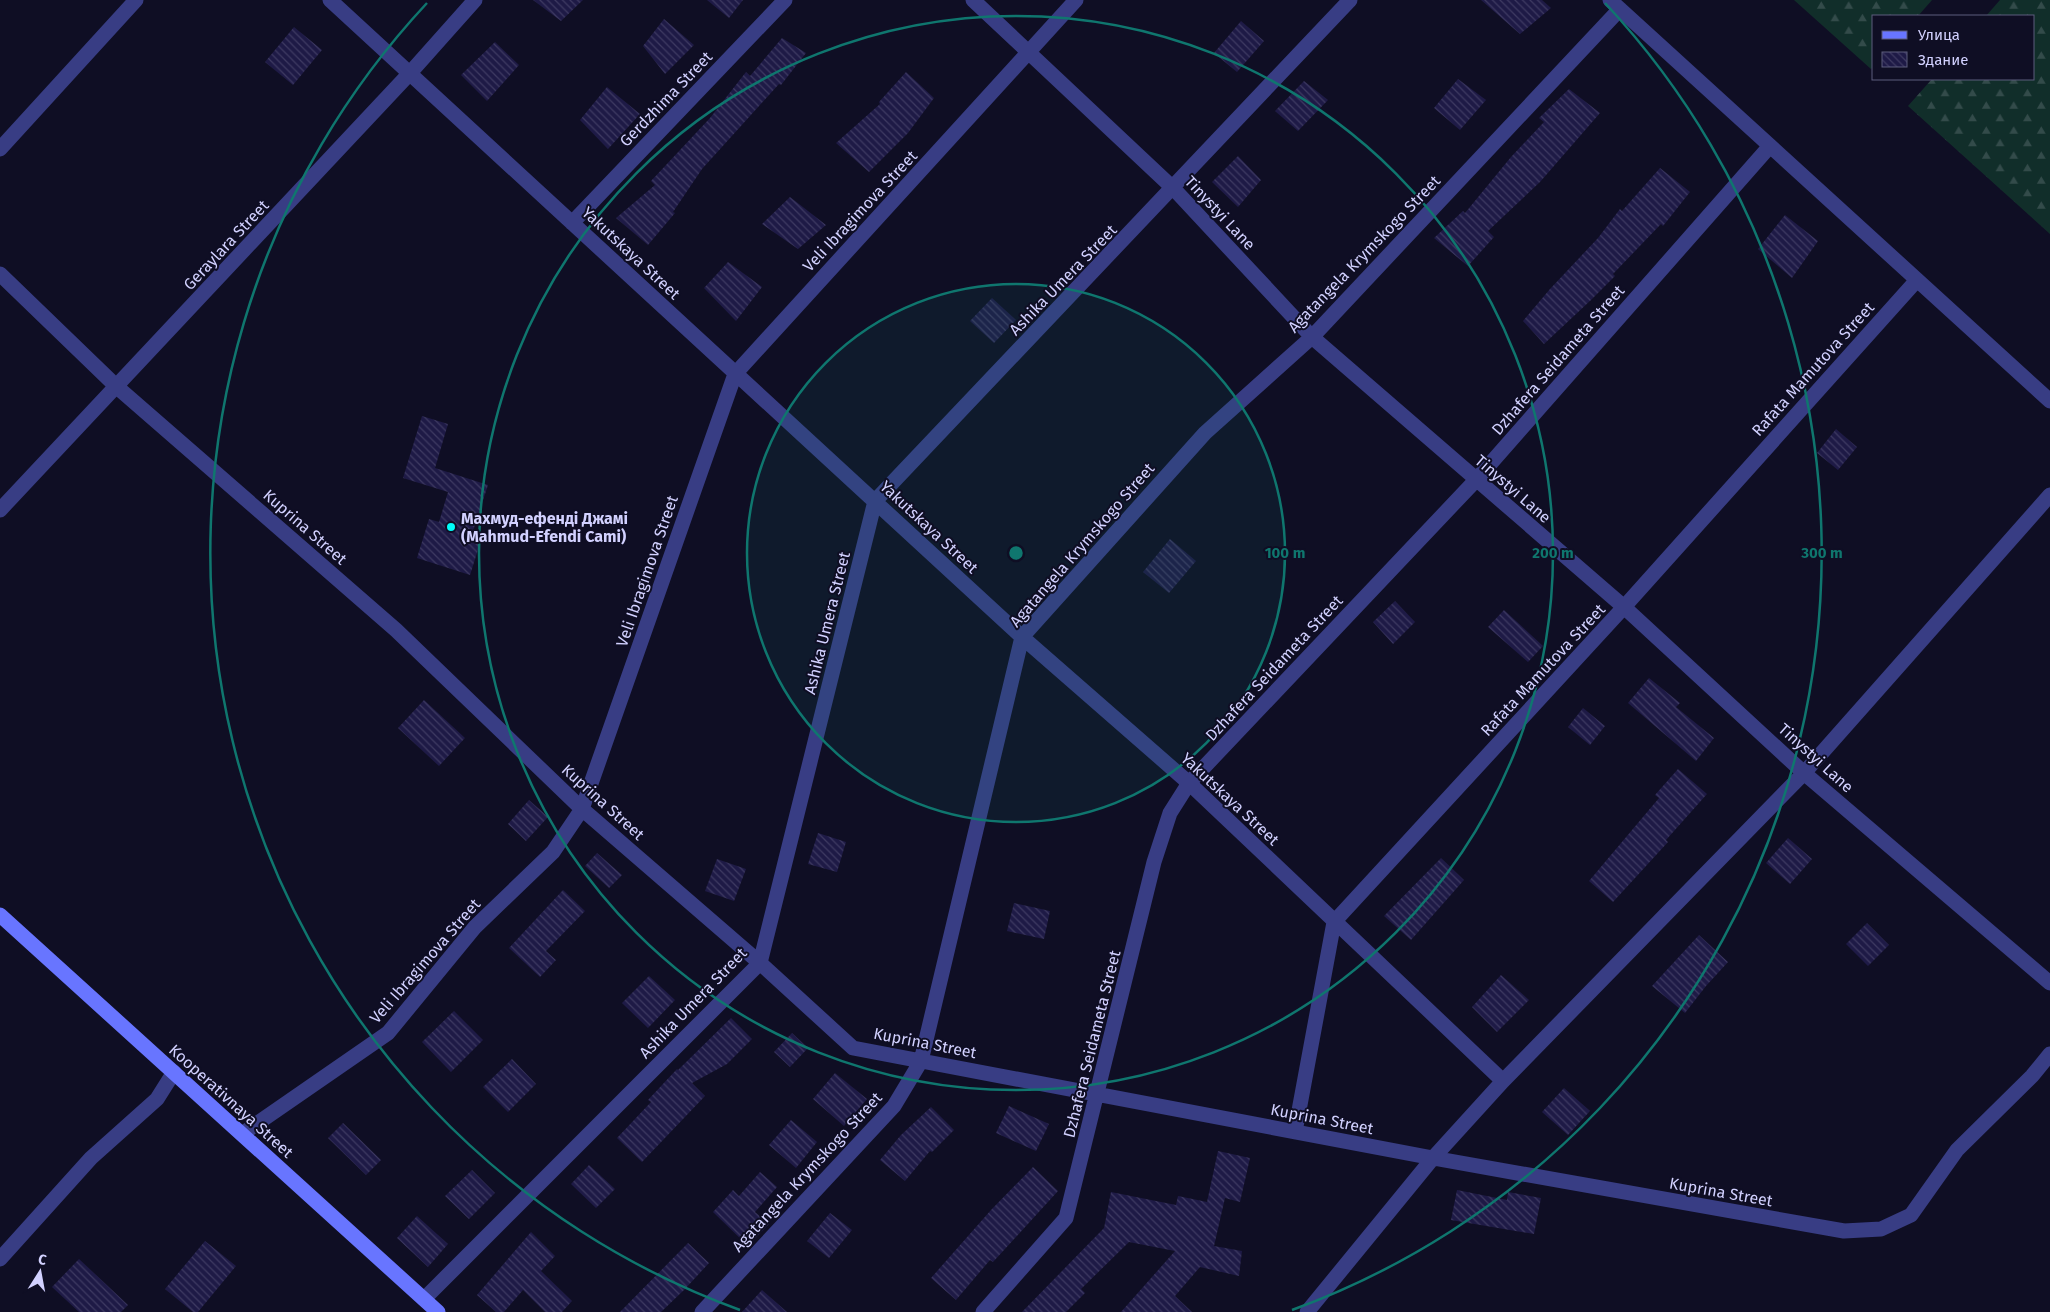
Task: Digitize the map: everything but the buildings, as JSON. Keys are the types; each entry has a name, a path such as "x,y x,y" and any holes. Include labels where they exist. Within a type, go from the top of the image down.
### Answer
{"street":[{"path":"0,149 136,0"},
{"name":"Yakutskaya Street","path":"330,0 734,374 1022,637 1189,783 1503,1081"},
{"name":"Geraylara Street","path":"0,510 410,73 475,0"},
{"name":"Gerdzhima Street","path":"572,223 785,0"},
{"name":"Tinystyi Lane","path":"973,0 1174,189 1312,337 1624,608 1804,773 2050,983"},
{"name":"Veli Ibragimova Street","path":"242,1134 388,1033 475,927 553,852 582,809 734,374 1076,0"},
{"name":"Ashika Umera Street","path":"424,1299 760,963 875,501 1174,189 1350,0"},
{"path":"1615,5 2050,401"},
{"name":"Agatangela Krymskogo Street","path":"702,1312 894,1106 921,1060 1022,637 1205,433 1312,337 1615,5"},
{"name":"Dzhafera Seidameta Street","path":"983,1312 1066,1218 1098,1095 1154,862 1170,813 1189,783 1476,480 1770,146"},
{"name":"Kuprina Street","path":"0,274 117,387 396,630 582,809 760,963 853,1048 1434,1158 1844,1231 1881,1229 1911,1215 1957,1150 2032,1076 2050,1054"},
{"name":"Rafata Mamutova Street","path":"1334,922 1624,608 1916,280"},
{"path":"1307,1312 1434,1158 1503,1081 1804,773 2050,495"},
{"name":"Kooperativnaya Street","path":"0,915 438,1312"},
{"path":"1295,1132 1334,922"},
{"path":"0,1259 91,1158 157,1099 174,1072"}],"green space":[{"path":"1794,0 1932,0 1919,15 1872,15 1871,69"},
{"path":"2000,0 2050,0 2050,234 1908,106 1931,80 2035,80 2035,15 1987,15"}],"place":[{"name":"Махмуд-ефенді Джамі (Mahmud-Efendi Cami)","path":"451,527"}]}
